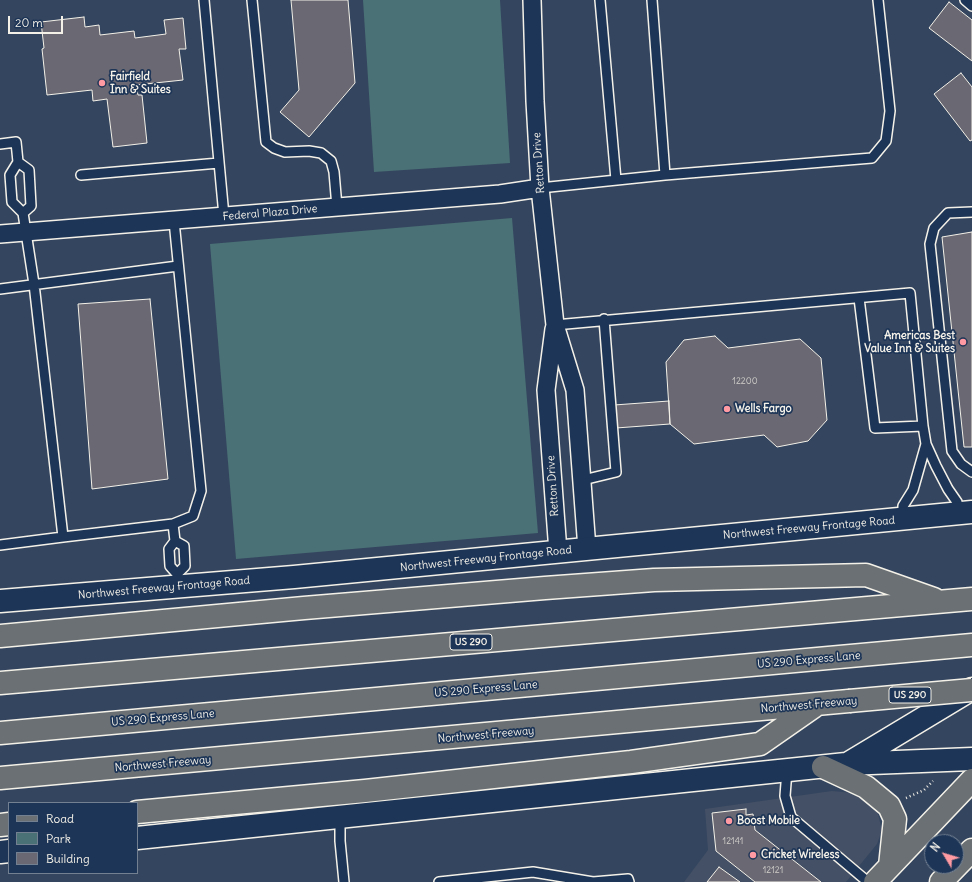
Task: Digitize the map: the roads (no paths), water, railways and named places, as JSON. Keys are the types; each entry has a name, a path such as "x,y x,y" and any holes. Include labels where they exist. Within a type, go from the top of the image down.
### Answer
{"main road":[{"name":"Northwest Freeway Frontage Road","path":"0,602 178,580 294,577 965,513"},
{"path":"0,636 537,588 654,580 866,575 941,601"},
{"name":"US 290","path":"0,683 972,599"},
{"name":"US 290 Express Lane","path":"0,733 972,645"},
{"path":"846,764 972,689"},
{"name":"Northwest Freeway","path":"0,778 972,689"},
{"path":"138,812 357,791 631,762 760,744 817,704"},
{"path":"138,838 846,764 972,759"},
{"path":"822,767 866,787 889,806 895,819 890,866"},
{"path":"875,882 972,780"},
{"path":"941,882 972,850"}],"street":[{"name":"Retton Drive","path":"532,0 535,100 540,188 555,324 575,390 587,549"},
{"name":"Federal Plaza Drive","path":"0,234 500,194 540,188"},
{"name":"Retton Drive","path":"555,324 546,390 558,552"}],"lane":[{"path":"204,0 224,216"},
{"path":"252,0 266,142 274,148 285,152 309,151 321,153 331,161 334,172 337,207"},
{"path":"600,0 616,180"},
{"path":"652,0 665,175"},
{"path":"540,188 665,175 872,158 886,141 890,111 878,0"},
{"path":"964,0 972,6"},
{"path":"0,144 16,142 18,162 10,175 12,202 23,213 34,284 63,537"},
{"path":"18,162 29,170 31,206 23,213"},
{"path":"81,175 219,163"},
{"path":"972,212 948,213 934,228 930,244 952,451 961,464 972,472"},
{"path":"0,545 173,524 193,516 201,491 174,221"},
{"path":"0,289 178,266"},
{"path":"555,324 910,293 926,444 948,489 965,513"},
{"path":"859,298 875,428 923,426"},
{"path":"582,480 616,472 604,320"},
{"path":"903,519 903,506 913,490 926,444"},
{"path":"173,524 175,541 169,548 170,566 178,580"},
{"path":"175,541 184,546 186,566 178,580"},
{"path":"787,770 785,796 791,817 868,882"},
{"path":"340,816 340,841 344,882"},
{"path":"439,882 533,872 593,882 628,880 629,882"}],"place":[{"name":"Fairfield Inn & Suites","path":"102,83"},
{"name":"Americas Best Value Inn & Suites","path":"963,342"},
{"name":"Wells Fargo","path":"727,409"},
{"name":"Boost Mobile","path":"729,821"},
{"name":"Cricket Wireless","path":"753,855"}]}
